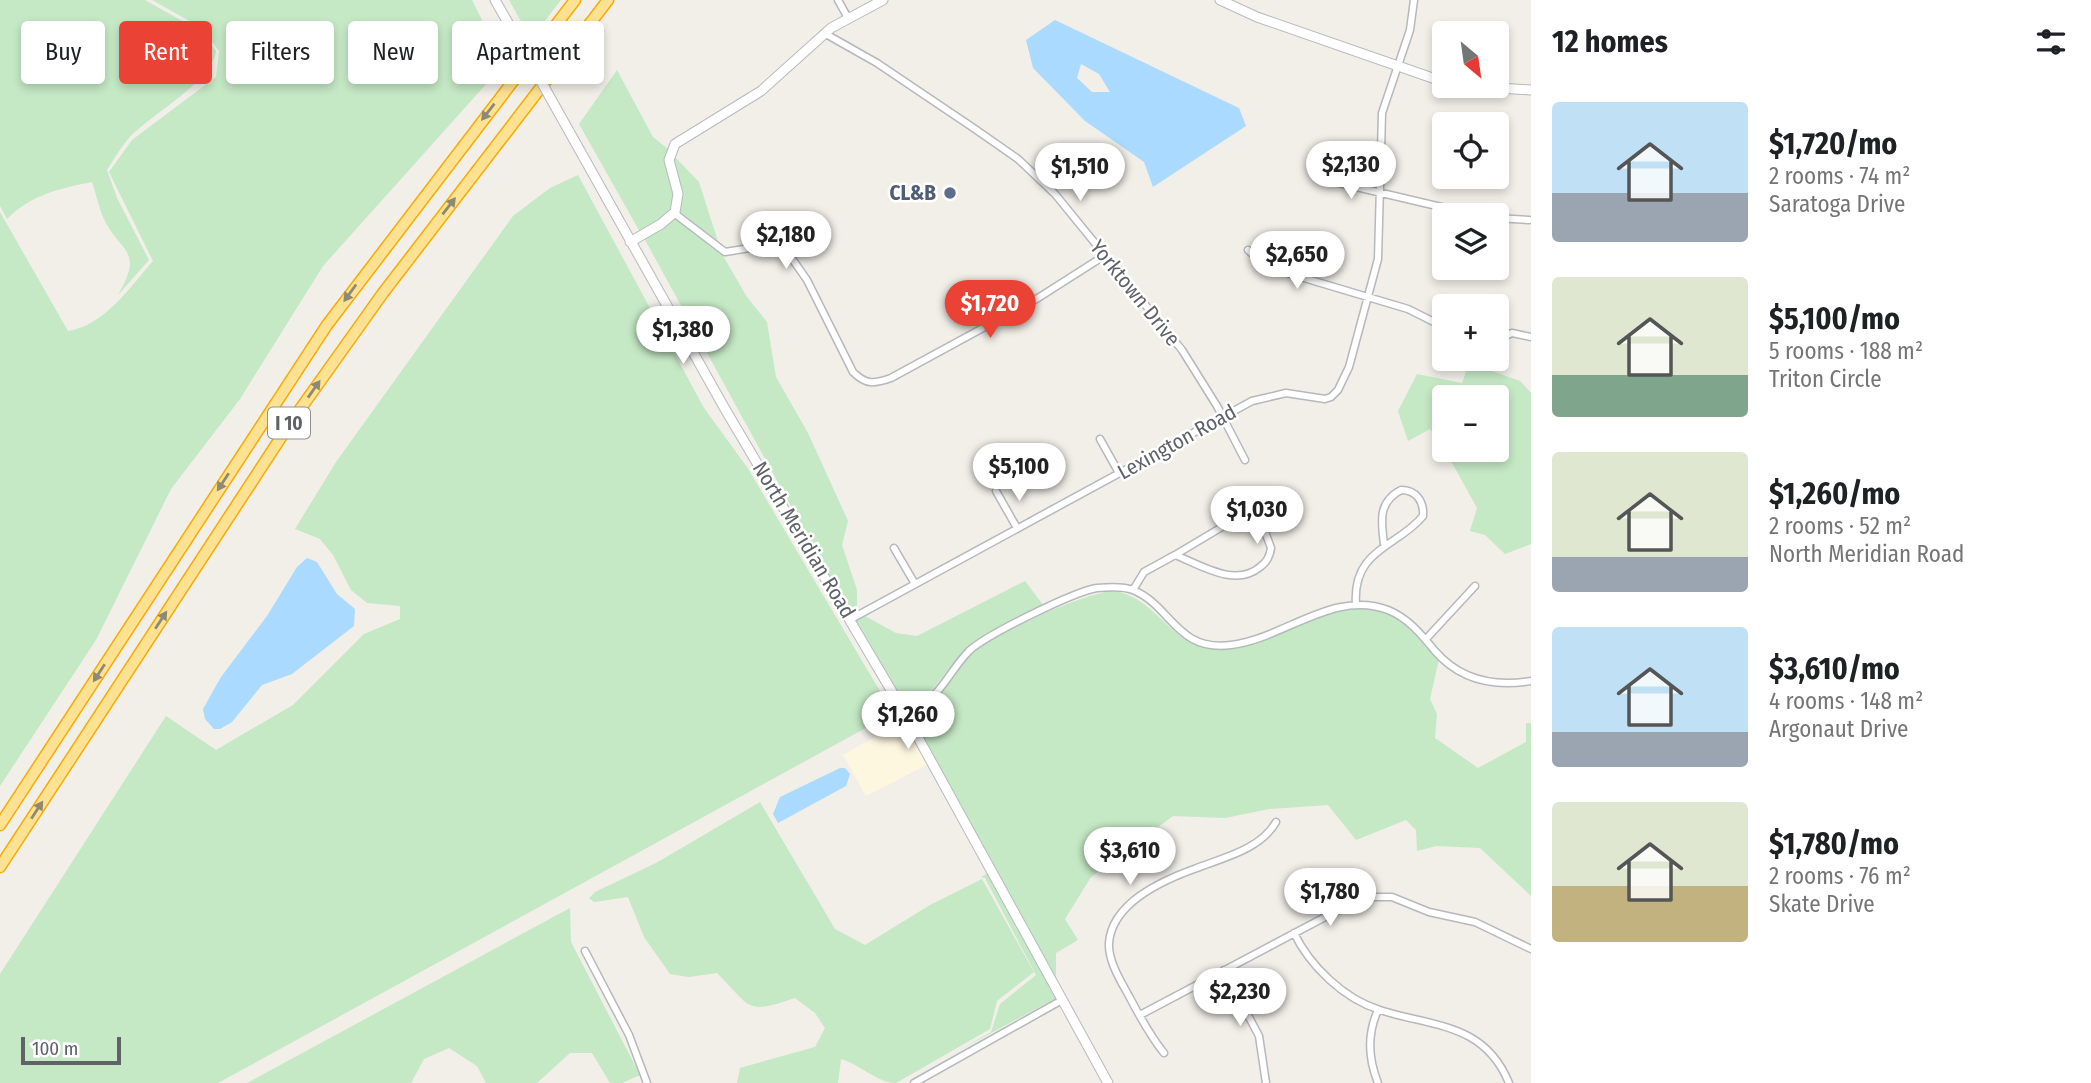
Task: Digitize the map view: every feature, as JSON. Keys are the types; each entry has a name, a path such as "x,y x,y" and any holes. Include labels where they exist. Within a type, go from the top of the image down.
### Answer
{"highway":[{"name":"I 10","path":"0,825 327,325 575,0"},
{"name":"I 10","path":"0,867 291,422 383,293 608,0"}],"main road":[{"name":"North Meridian Road","path":"495,0 725,409 904,712 1108,1083"},
{"path":"630,242 674,214 678,194 669,160 675,144 761,91 824,33 883,0"},
{"path":"1220,0 1257,17 1432,78"},
{"path":"1509,89 1531,90"}],"street":[{"path":"838,0 848,18"},
{"path":"1369,297 1378,259 1382,113 1410,30 1414,0"},
{"name":"Yorktown Drive","path":"824,33 877,63 1018,159 1066,207 1182,350 1245,460"},
{"path":"1331,181 1432,206"},
{"path":"674,214 725,252 769,245 786,250 807,280 852,372 863,382 873,384 891,378 1038,298 1104,256"},
{"path":"1509,219 1529,220"},
{"path":"1248,250 1258,262 1281,272 1408,309 1432,320"},
{"name":"Lexington Road","path":"851,619 1252,401 1277,394 1331,397 1338,390 1349,366 1369,297"},
{"path":"1509,334 1531,337"},
{"path":"1100,439 1119,474"},
{"path":"1356,604 1356,591 1365,568 1384,544 1423,516 1422,503 1415,494 1401,490 1385,504 1381,513 1384,544"},
{"path":"996,491 1017,528"},
{"path":"1133,590 1144,572 1232,522 1244,520 1264,529 1271,548 1270,554 1260,567 1249,574 1236,577 1175,555"},
{"path":"894,548 915,583"},
{"path":"1426,639 1467,598 1475,586"},
{"path":"904,712 935,694 970,650 1095,589 1133,590 1179,631 1202,643 1221,646 1244,643 1344,606 1356,604 1378,607 1399,615 1454,667 1479,680 1502,684 1531,681"},
{"path":"1164,1054 1115,966 1109,945 1114,923 1130,904 1152,889 1196,868 1219,862 1258,841 1269,835 1276,822"},
{"path":"1140,1015 1354,900 1380,895 1429,912 1475,922 1531,949"},
{"path":"1294,933 1305,953 1329,978 1378,1010 1460,1030 1486,1049 1508,1083"},
{"path":"585,951 629,1035 648,1083 641,1083"},
{"path":"1224,970 1259,1036 1266,1083"},
{"path":"914,1083 1062,1000"},
{"path":"1378,1010 1371,1028 1370,1057 1378,1083"}],"shaded area":[{"path":"905,720 928,764 866,796 843,755"}],"green space":[{"path":"0,0 145,0 182,21 119,21 119,84 194,84 129,138 107,170 117,198 149,260 118,295 126,280 130,260 104,219 92,182 36,198 7,219 0,206"},
{"path":"152,0 472,0 482,21 452,21 452,84 486,84 323,266 240,399 171,489 96,640 0,786 0,212 68,331 93,322 115,304 153,261 109,172 132,140 207,84 212,84 216,77 219,51 212,42 212,21 190,21"},
{"path":"509,0 561,0 545,21 521,21"},
{"path":"212,46 216,51 212,63"},
{"path":"617,70 653,137 668,149 665,166 674,194 671,211 640,232 579,124"},
{"path":"673,155 699,182 719,245 678,212 680,191"},
{"path":"578,175 704,408 747,467 893,713 218,1083 0,1083 0,974 166,716 216,750 293,705 364,634 400,619 400,606 367,603 351,590 333,555 320,539 295,529 336,462 513,216 550,188"},
{"path":"675,218 722,254 747,297 767,322 776,377 808,433 848,521 842,545 857,590 857,611 847,606 831,579 644,238"},
{"path":"1466,371 1492,371 1520,381 1531,393 1531,544 1505,554 1485,535 1470,531 1477,508 1452,462 1509,462 1509,385 1432,385 1432,432 1430,429 1408,441 1398,411 1417,374 1462,383"},
{"path":"1025,581 1044,606 967,647 932,690 905,707 856,621 865,616 896,633 917,636"},
{"path":"1114,591 1139,601 1189,642 1215,649 1249,645 1330,614 1350,610 1369,609 1388,614 1406,624 1439,659 1430,699 1437,714 1435,738 1478,768 1526,742 1526,723 1531,723 1531,896 1480,848 1436,846 1417,851 1416,830 1406,820 1356,840 1328,805 1269,809 1225,818 1173,816 1091,877 1065,919 1078,940 1056,953 1056,983 909,714 941,693 968,658 985,644 1062,606"},
{"path":"760,802 835,929 865,945 930,905 982,879 1034,972 997,1001 990,1029 896,1083 882,1080 841,1059 838,1083 737,1083 740,1068 815,1047 825,1028 815,1013 795,998 767,1006 750,1005 717,973 689,977 670,974 644,937 628,897 594,902 589,898 595,892 656,863"},
{"path":"988,873 1056,998 958,1051 991,1032 1000,1004 1036,975 985,878 981,877"},
{"path":"570,908 571,942 640,1075 622,1083 610,1083 592,1053 570,1053 537,1083 486,1083 477,1066 449,1048 424,1059 411,1083 247,1083"}],"water":[{"path":"1055,20 1239,108 1246,126 1153,187 1144,162 1085,121 1033,68 1026,40","holes":["1081,64 1099,74 1110,92 1092,92 1077,78"]},
{"path":"307,558 317,562 337,594 355,609 354,626 292,674 262,685 232,722 220,729 214,729 205,719 203,709 221,677 267,616 297,567"},
{"path":"845,768 850,774 846,786 778,823 773,814 780,797"}],"place":[{"name":"CL&B","path":"950,193"}]}
